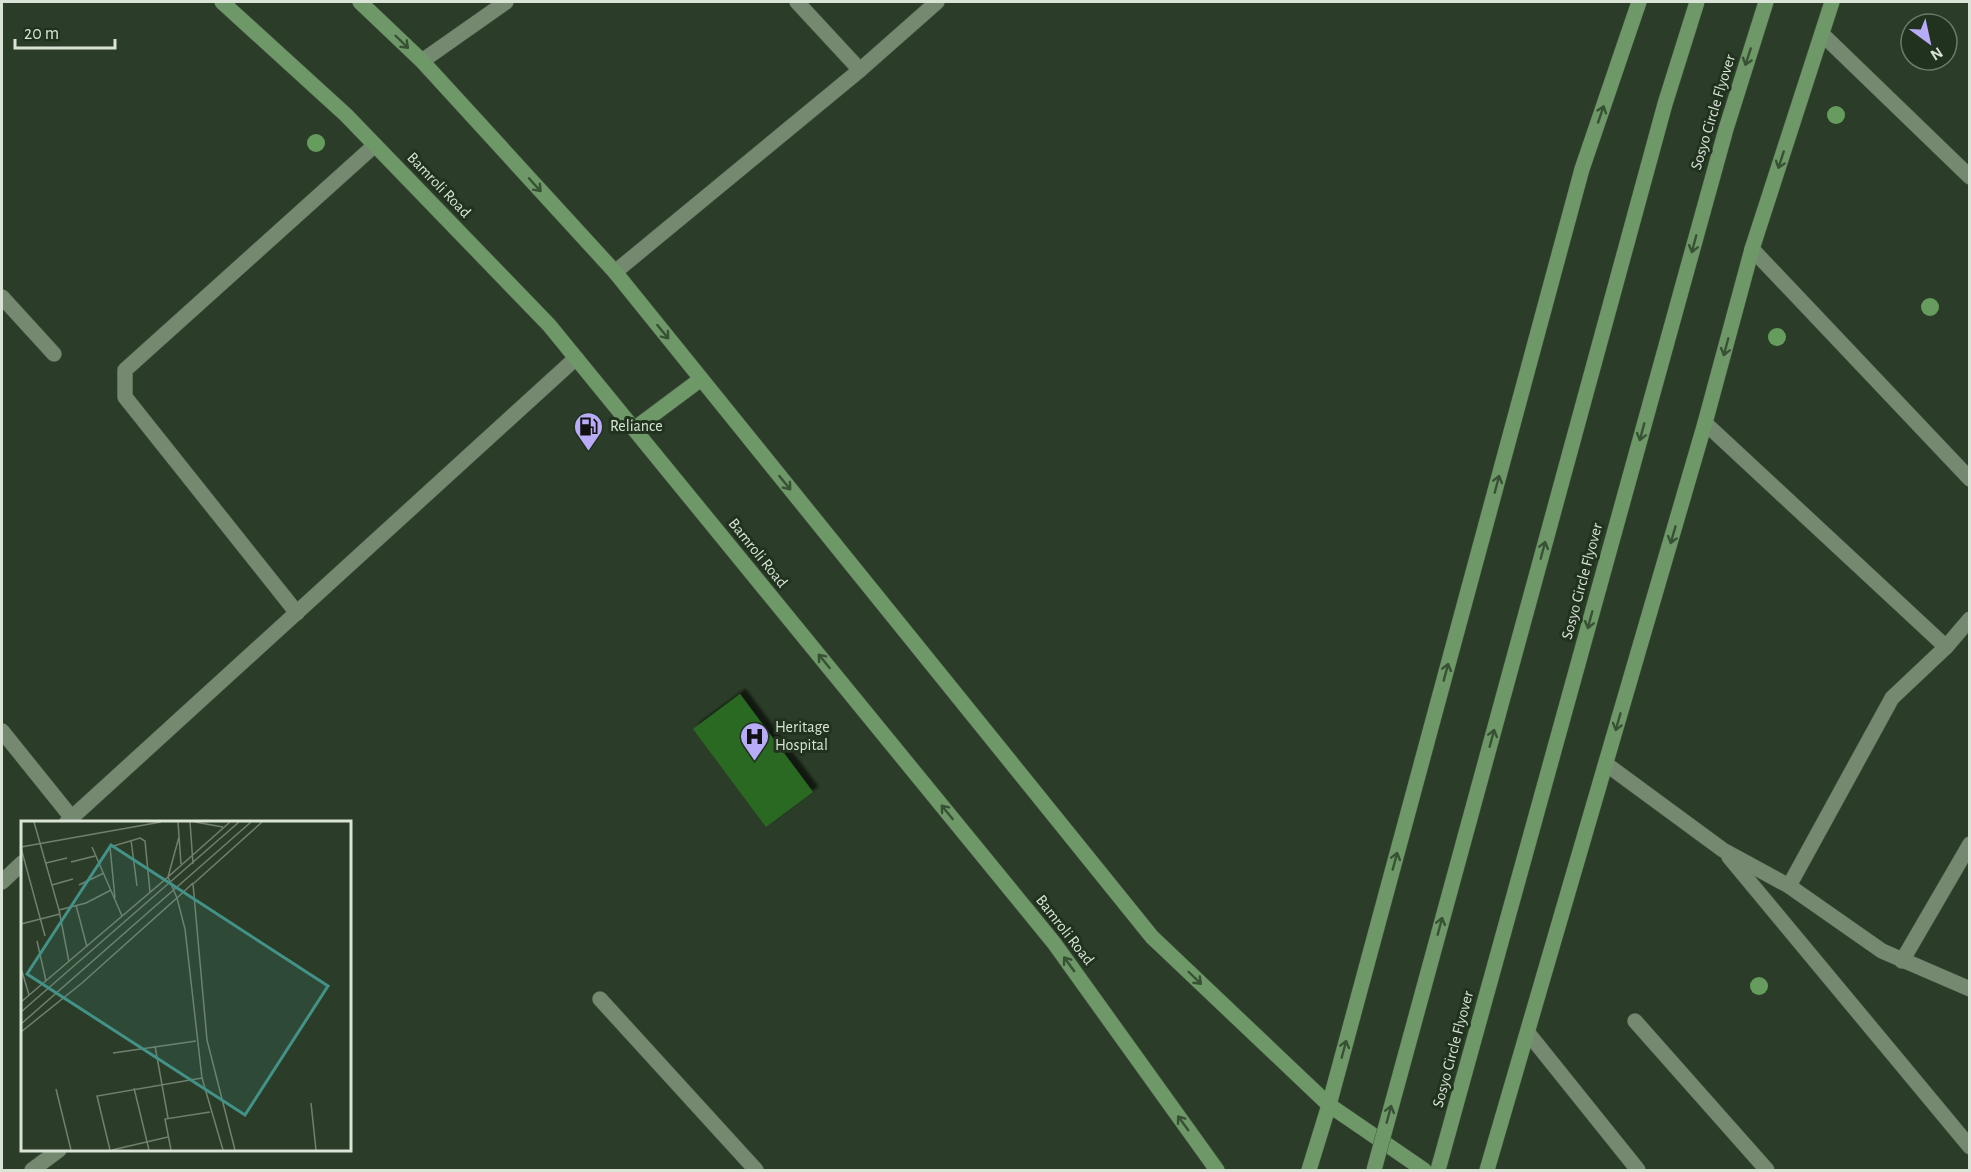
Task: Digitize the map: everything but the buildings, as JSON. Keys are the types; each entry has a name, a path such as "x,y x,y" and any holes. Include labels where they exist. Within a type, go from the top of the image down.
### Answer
{"street":[{"name":"Bamroli Road","path":"222,2 346,115 549,325 1054,943 1217,1170"},
{"path":"360,2 422,61 615,272 1152,937 1329,1105 1424,1170"},
{"path":"422,61 506,2"},
{"path":"797,2 860,70"},
{"path":"615,272 860,70 936,2"},
{"path":"1309,1170 1329,1105 1582,169 1639,2"},
{"path":"1374,1170 1665,104 1697,2"},
{"name":"Sosyo Circle Flyover","path":"1438,1170 1726,129 1766,2"},
{"path":"1486,1170 1528,1034 1706,423 1752,249 1832,2"},
{"path":"1822,33 1970,177"},
{"path":"297,613 125,397 125,370 375,145"},
{"path":"1752,249 1970,479"},
{"path":"2,297 54,354"},
{"path":"2,731 69,820 576,358"},
{"path":"634,429 700,379"},
{"path":"1706,423 1946,647"},
{"path":"1789,886 1879,717 1892,698 1946,647 1970,619"},
{"path":"1606,764 1723,850 1789,886 1882,951 1970,989"},
{"path":"1902,961 1970,844"},
{"path":"1723,850 1970,1146"},
{"path":"2,882 21,864"},
{"path":"600,999 756,1170"},
{"path":"1635,1021 1767,1170"},
{"path":"1528,1034 1638,1170"},
{"path":"32,1170 56,1151"}],"place":[{"name":"Reliance","path":"589,452"},
{"name":"Heritage Hospital","path":"754,762"}]}
